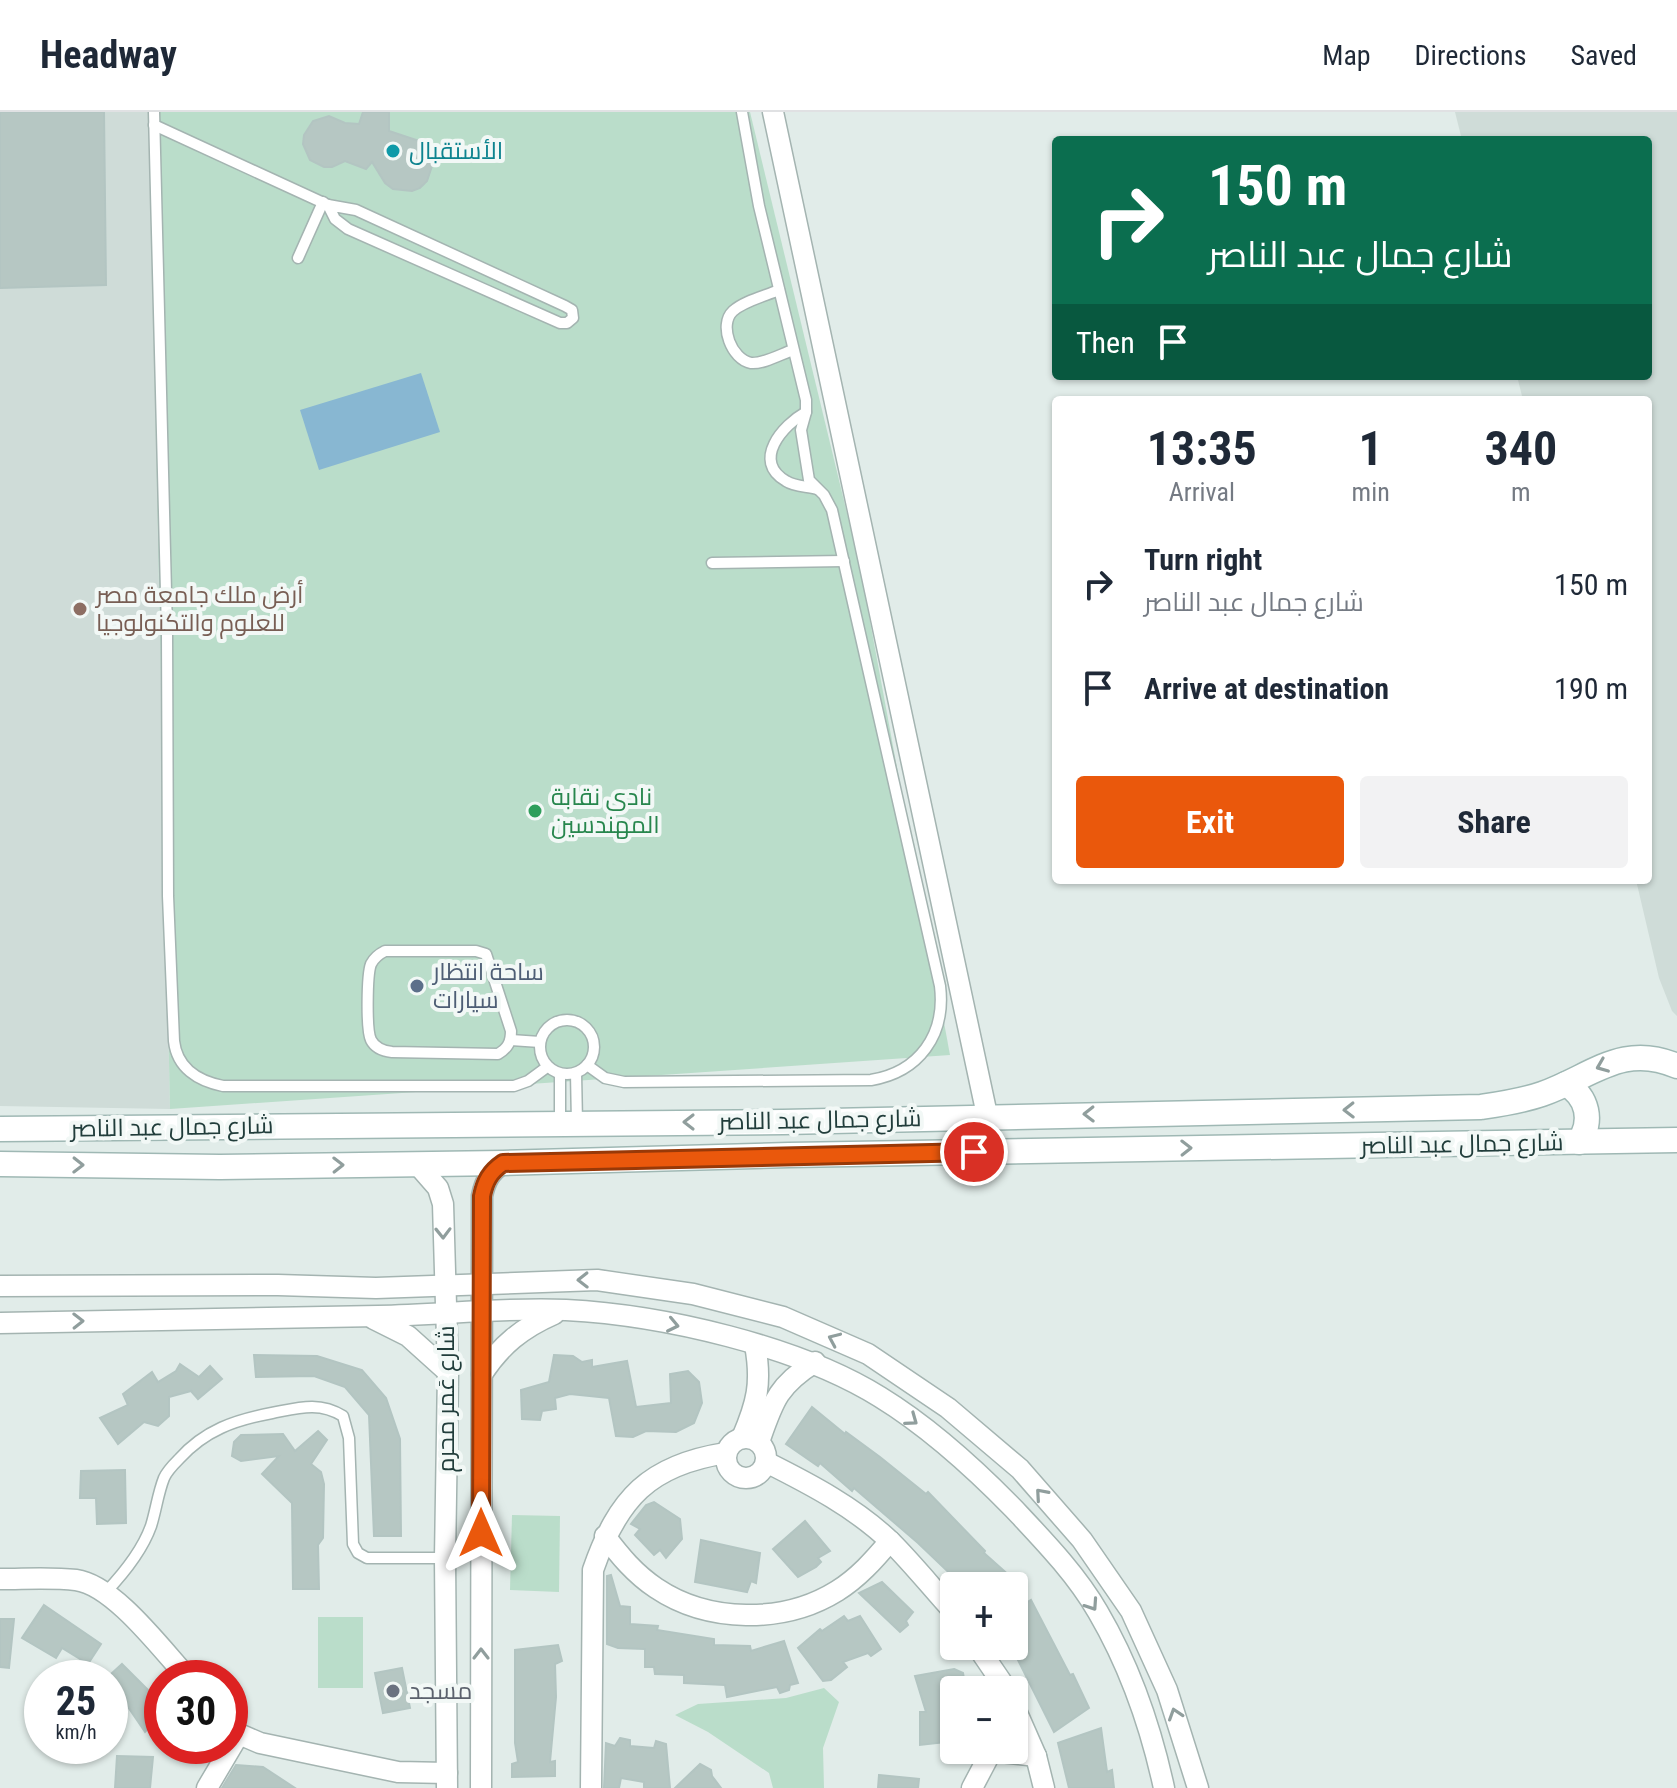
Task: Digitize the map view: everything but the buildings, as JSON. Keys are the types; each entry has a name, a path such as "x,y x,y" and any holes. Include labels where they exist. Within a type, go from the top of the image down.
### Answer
{"main road":[{"name":"شارع جمال عبد الناصر","path":"0,1129 783,1122 987,1115 1481,1107 1522,1100 1623,1059 1653,1059 1677,1066"},
{"path":"1566,1084 1579,1094 1587,1110 1586,1127 1579,1142"},
{"path":"783,1122 792,1134 793,1145 789,1155"},
{"name":"شارع جمال عبد الناصر","path":"0,1164 220,1167 503,1163 1677,1140"}],"street":[{"path":"773,112 987,1115"},
{"name":"شارع عَمر محرم","path":"481,1788 482,1196 485,1182 493,1170 503,1163"},
{"name":"شارع عَمر محرم","path":"417,1164 438,1188 443,1204 448,1372 445,1558 447,1780"},
{"path":"0,1286 278,1285 376,1288 597,1280 693,1294 783,1317 868,1354 948,1408 1020,1469 1082,1540 1131,1611 1167,1690 1198,1788"},
{"path":"482,1374 496,1352 515,1334 563,1310"},
{"path":"0,1323 563,1310 627,1315 815,1362 881,1397 942,1442 1052,1549 1097,1611 1131,1680 1157,1753 1164,1788"},
{"path":"365,1316 386,1323 408,1336 448,1372"},
{"path":"726,1453 729,1469 742,1477 757,1475 754,1409 759,1389 759,1367 755,1345"},
{"path":"756,1447 779,1392 794,1376 815,1362"},
{"path":"591,1788 593,1570 605,1536 622,1507 643,1486 668,1469 696,1458 726,1453 735,1441 756,1447 890,1541 940,1596"},
{"path":"605,1536 628,1565 658,1589 691,1606 765,1615 802,1607 836,1592 866,1570 890,1541"},
{"path":"0,1579 77,1580 106,1592 171,1660"},
{"path":"248,1736 260,1743 399,1780 447,1780"},
{"path":"1028,1738 1044,1788"},
{"path":"1028,1755 1036,1756"},
{"path":"207,1788 218,1764"},
{"path":"972,1788 985,1764"}],"lane":[{"path":"154,112 167,632 168,896 177,1056 194,1075 223,1086 514,1086 528,1081 547,1067"},
{"path":"587,1065 605,1078 624,1082 871,1080 885,1078 911,1065 931,1043 941,1015 940,986 832,510 809,480 801,430 806,400 759,206 742,112"},
{"path":"154,125 326,203 356,210 565,306 572,310 573,318 567,323 560,323 348,229 335,219 326,203"},
{"path":"298,258 326,203"},
{"path":"779,290 735,309 728,317 727,330 735,353 746,362 761,362 793,350"},
{"path":"806,412 782,430 774,441 771,454 774,468 782,479 792,485 819,490"},
{"path":"712,563 844,561"},
{"path":"385,951 483,952 490,961 511,1040 506,1049 498,1054 392,1052 378,1048 368,1030 370,967 373,961 385,951"},
{"path":"565,1020 583,1025 589,1032 594,1049 587,1065 576,1073 560,1074 547,1067 539,1051 540,1042 549,1026 565,1020"},
{"path":"511,1040 540,1042"},
{"path":"569,1123 576,1073"},
{"path":"560,1074 569,1123"},
{"path":"106,1592 138,1552 150,1529 165,1475 188,1449 212,1431 239,1419 316,1405 330,1408 343,1416 349,1438 353,1544 358,1553 367,1558 445,1558"}],"shaded area":[{"name":"أرض ملك جامعة مصر للعلوم والتكنولوجيا","path":"0,112 149,112 170,1109 0,1106"},
{"path":"1455,112 1677,112 1677,1016 1659,978 1637,884 1652,884 1652,396 1522,396 1518,380 1652,380 1652,136 1461,136"}],"green space":[{"name":"نادى نقابة المهندسين","path":"149,112 750,112 860,567 950,1055 170,1109"},
{"path":"512,1515 560,1516 559,1592 510,1590"},
{"path":"318,1617 363,1617 363,1688 318,1688"},
{"path":"824,1688 839,1702 823,1748 824,1788 773,1788 769,1773 708,1732 675,1715 698,1704 786,1698"}],"water":[{"path":"421,373 440,432 319,470 300,410"}],"place":[{"name":"الأستقبال","path":"393,151"},
{"name":"أرض ملك جامعة مصر للعلوم والتكنولوجيا","path":"80,609"},
{"name":"نادى نقابة المهندسين","path":"535,811"},
{"name":"ساحة انتظار سيارات","path":"417,986"},
{"name":"مسجد","path":"393,1691"}],"route":[{"path":"481,1533 482,1196 485,1182 493,1170 503,1163 974,1152"}]}
